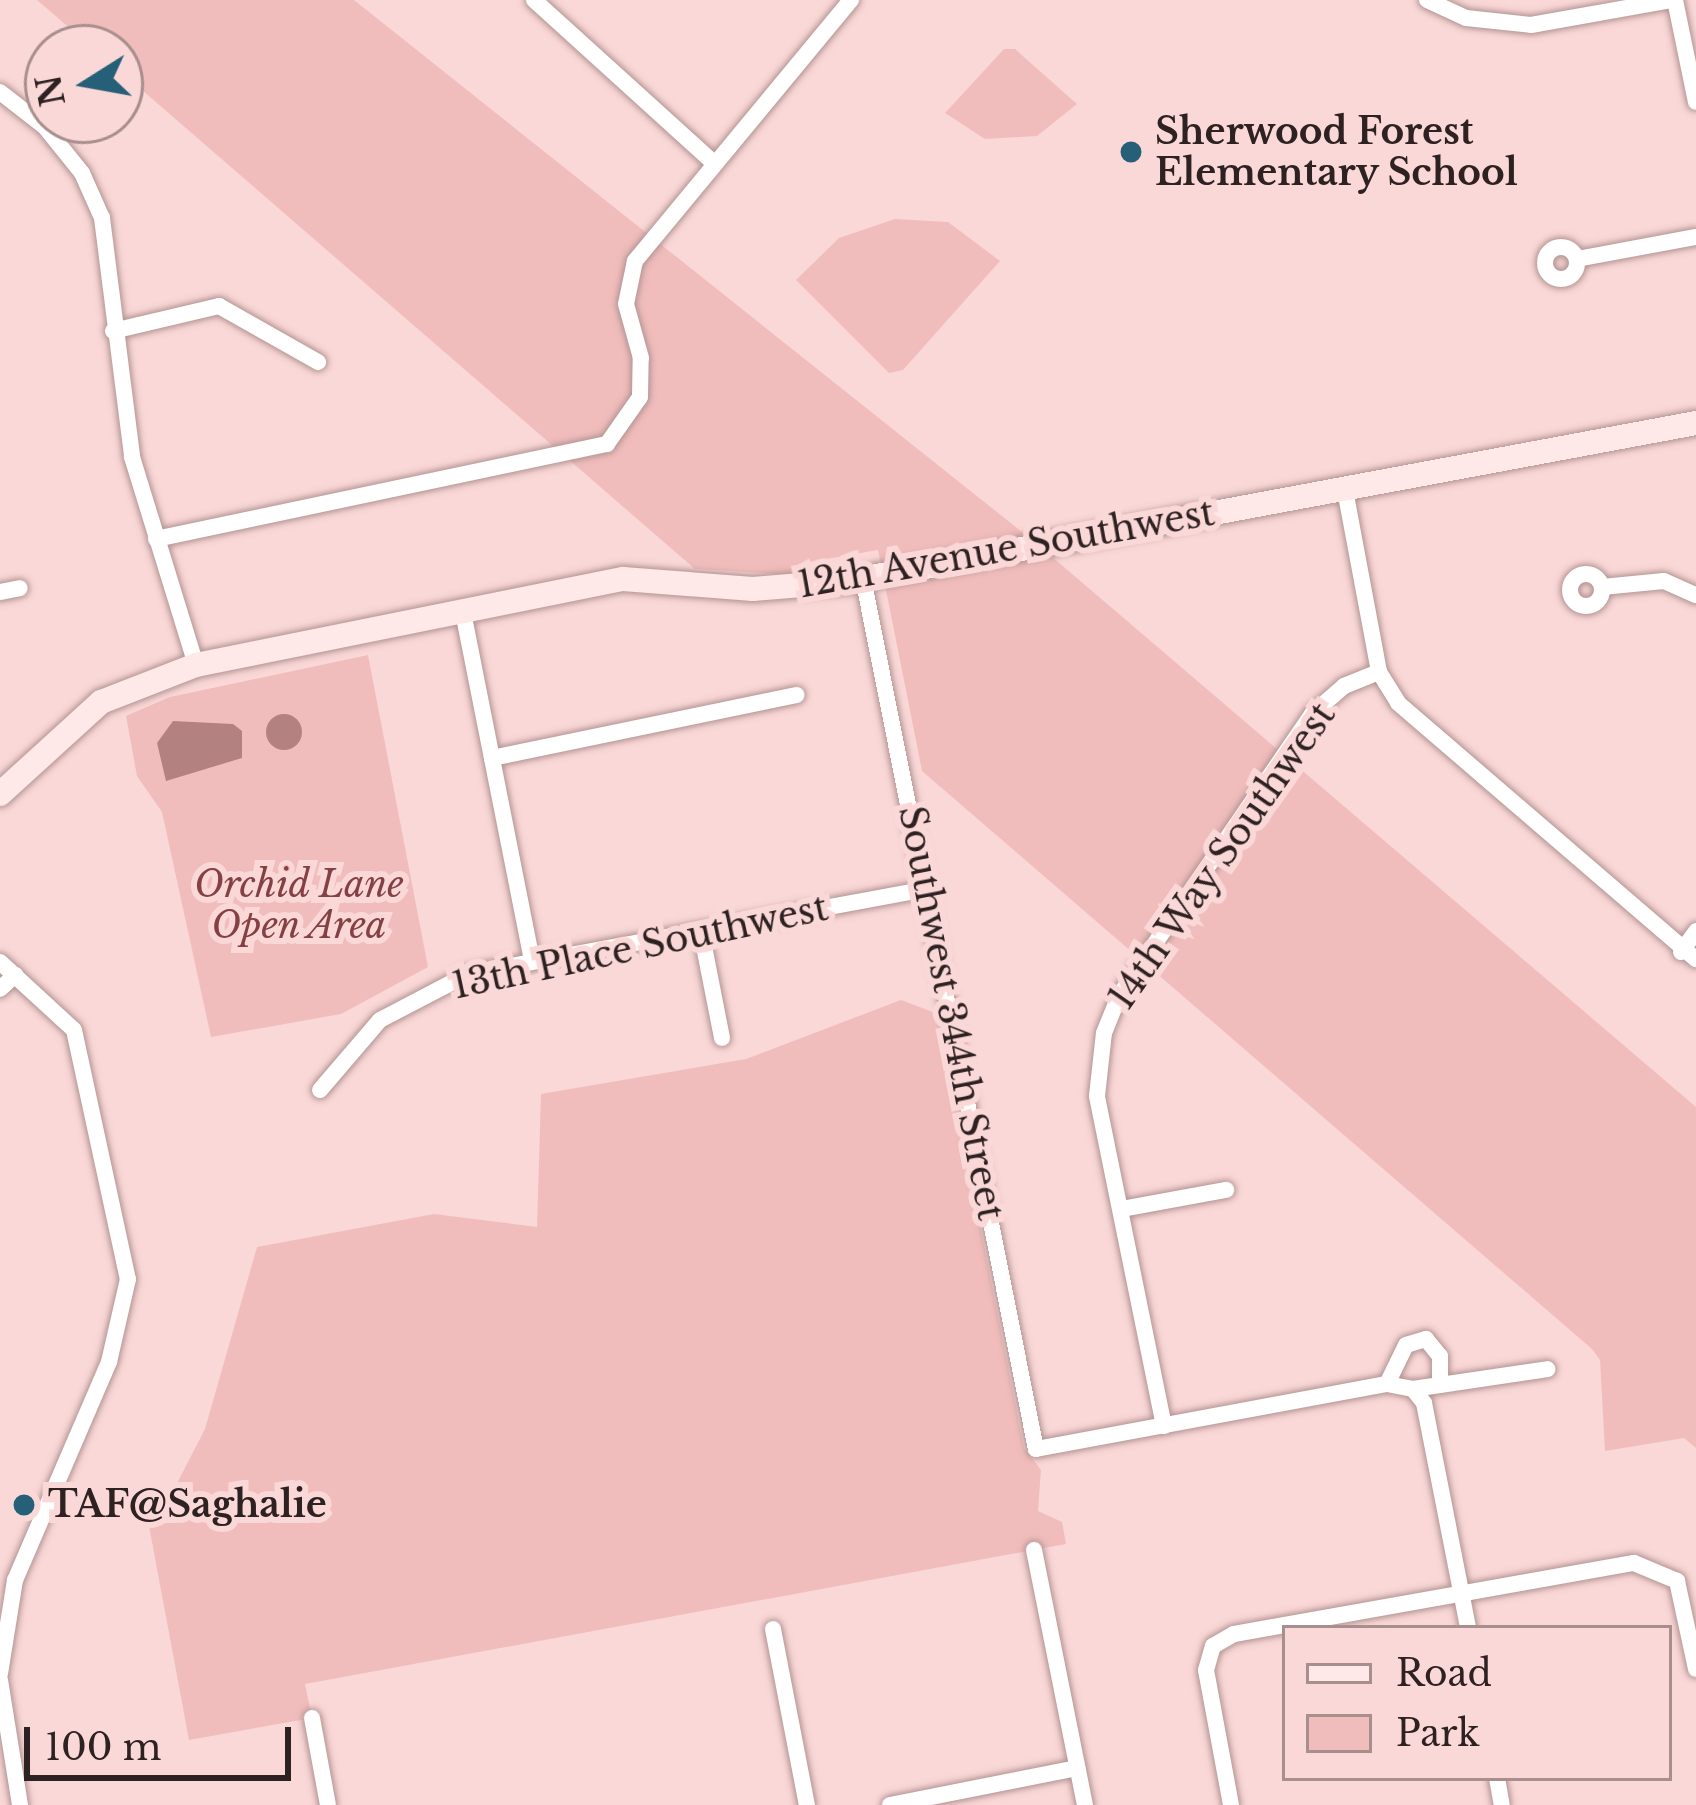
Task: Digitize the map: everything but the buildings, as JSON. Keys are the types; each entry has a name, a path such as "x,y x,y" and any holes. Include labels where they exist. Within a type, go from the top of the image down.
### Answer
{"street":[{"path":"534,0 715,164"},
{"path":"155,539 593,452 632,415 643,376 628,283 652,238 851,0"},
{"path":"1427,0 1466,19 1531,25 1673,0 1696,102"},
{"path":"0,92 44,127 82,173 102,218 132,458 196,664"},
{"path":"1577,260 1696,237"},
{"path":"113,332 219,306 318,362"},
{"name":"12th Avenue Southwest","path":"0,794 101,703 196,664 623,579 773,589 863,578 1696,423"},
{"path":"1345,490 1379,672 1435,741 1689,956 1696,931"},
{"name":"Southwest 344th Street","path":"863,578 1036,1449 1164,1426"},
{"path":"1602,586 1664,581 1696,595"},
{"path":"0,592 20,588"},
{"path":"464,612 532,961"},
{"name":"14th Way Southwest","path":"1164,1426 1097,1096 1111,1013 1312,714 1343,686 1379,672"},
{"path":"492,758 797,695"},
{"name":"13th Place Southwest","path":"320,1090 357,1041 412,1000 468,974 928,890"},
{"path":"700,932 722,1038"},
{"path":"0,962 56,1007 87,1064 128,1279 109,1362 15,1580 0,1677 20,1805"},
{"path":"0,989 15,975"},
{"path":"1122,1209 1226,1190"},
{"path":"1387,1384 1406,1345 1426,1339 1440,1356 1440,1385"},
{"path":"1164,1426 1387,1384 1413,1389 1549,1369"},
{"path":"1413,1389 1424,1403 1467,1625"},
{"path":"1034,1550 1085,1805"},
{"path":"1231,1805 1207,1681 1213,1646 1269,1625 1617,1563 1657,1569 1677,1581 1696,1669"},
{"path":"773,1629 806,1805"},
{"path":"312,1718 328,1805"},
{"path":"890,1805 1078,1768"}],"green space":[{"path":"37,0 354,0 1037,544 1696,1107 1696,1448 1684,1438 1605,1451 1600,1360 1592,1349 922,771 878,550 809,562 797,575 695,569 144,92 144,24 65,24"},
{"path":"1004,49 1015,49 1077,104 1037,136 985,139 945,113"},
{"path":"895,219 948,222 1000,261 903,370 889,373 796,280 839,238"},
{"name":"Orchid Lane Open Area","path":"368,655 428,967 341,1014 211,1037 162,812 137,776 126,716 170,697"},
{"path":"901,1000 938,1014 1024,1448 1041,1470 1038,1511 1062,1522 1066,1544 305,1684 312,1718 189,1740 144,1499 172,1493 205,1429 257,1247 434,1214 537,1227 541,1094 746,1059"}],"shaded area":[{"path":"284,714 297,719 302,732 297,745 284,750 271,745 266,732 271,719"},
{"path":"173,721 233,724 242,731 242,758 166,781 157,743"}],"place":[{"name":"Sherwood Forest Elementary School","path":"1131,152"},
{"name":"TAF@Saghalie","path":"24,1505"}]}
